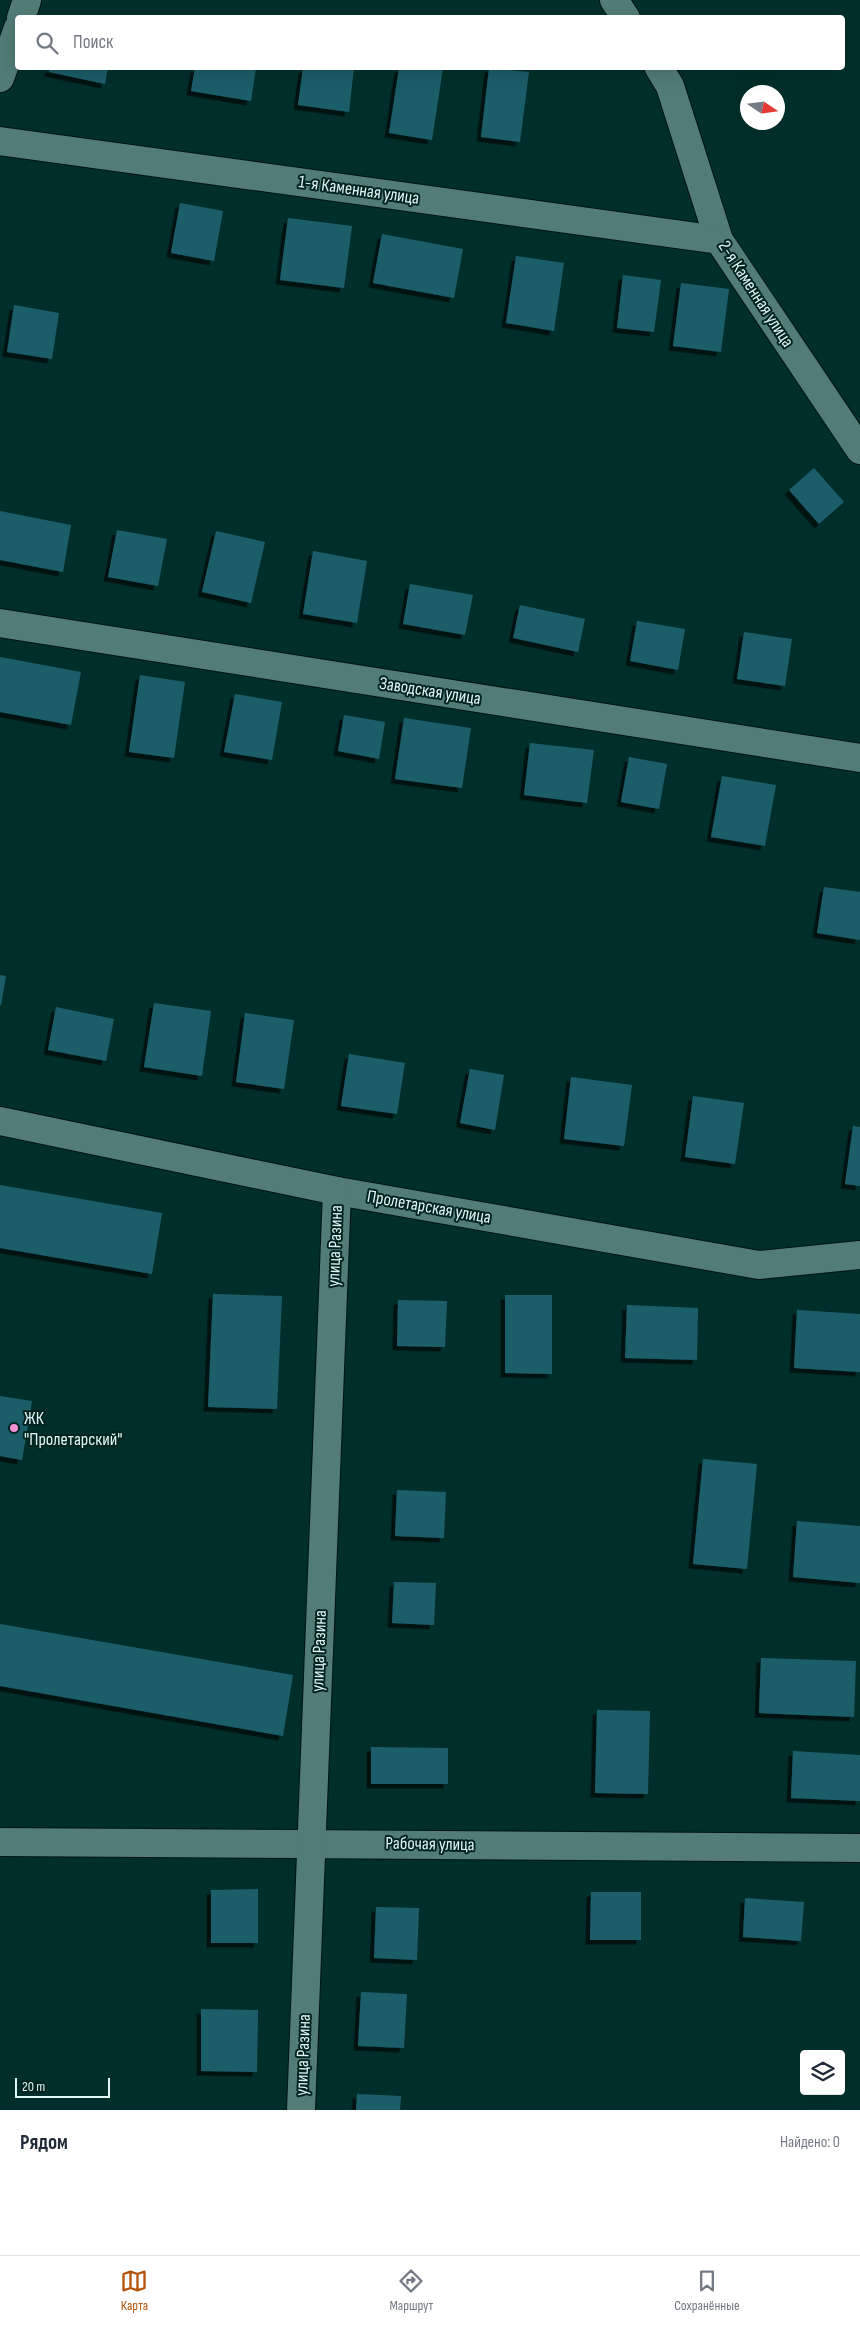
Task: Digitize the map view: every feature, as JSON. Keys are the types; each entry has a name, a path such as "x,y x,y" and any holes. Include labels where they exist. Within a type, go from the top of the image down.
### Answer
{"street":[{"path":"22,15 28,0"},
{"path":"614,0 624,15"},
{"path":"0,78 15,36"},
{"name":"2-я Каменная улица","path":"659,70 670,86 719,240 860,450"},
{"name":"1-я Каменная улица","path":"0,140 719,240"},
{"name":"Заводская улица","path":"0,623 860,758"},
{"name":"Пролетарская улица","path":"0,1121 337,1191 759,1266 860,1255"},
{"name":"улица Разина","path":"301,2110 337,1191"},
{"name":"Рабочая улица","path":"0,1842 311,1842 860,1848"}],"building":[{"path":"50,70 108,70 105,84 49,72"},
{"path":"195,70 256,70 251,101 191,91"},
{"path":"303,70 354,70 349,112 298,105"},
{"path":"399,70 443,70 432,140 389,133"},
{"path":"489,70 529,72 520,142 481,137"},
{"path":"180,203 223,211 214,261 171,253"},
{"path":"288,218 352,226 344,288 280,280"},
{"path":"382,234 463,249 454,298 373,283"},
{"path":"516,256 564,263 554,331 506,323"},
{"path":"623,275 661,280 654,332 617,328"},
{"path":"681,283 729,289 721,352 673,346"},
{"path":"14,305 59,313 52,359 7,352"},
{"path":"814,468 844,502 819,524 789,490"},
{"path":"0,511 71,525 63,572 0,560"},
{"path":"117,530 167,539 158,586 108,577"},
{"path":"216,531 265,542 251,603 202,592"},
{"path":"313,551 367,561 357,623 303,614"},
{"path":"410,584 473,595 465,635 403,624"},
{"path":"520,605 585,619 578,652 513,638"},
{"path":"637,621 685,629 678,670 630,661"},
{"path":"744,632 792,639 785,686 737,679"},
{"path":"0,657 81,672 71,725 0,712"},
{"path":"140,675 185,682 174,758 129,752"},
{"path":"235,694 282,702 272,760 224,752"},
{"path":"344,715 385,722 379,759 338,751"},
{"path":"404,718 471,728 462,788 395,779"},
{"path":"530,743 594,750 587,803 524,795"},
{"path":"629,757 667,764 659,809 621,802"},
{"path":"722,776 776,785 765,846 711,837"},
{"path":"824,887 860,892 860,940 817,933"},
{"path":"0,975 6,976 1,1005 0,1005"},
{"path":"154,1003 211,1011 202,1076 144,1067"},
{"path":"56,1007 114,1019 106,1061 48,1050"},
{"path":"245,1013 294,1020 284,1089 236,1082"},
{"path":"349,1054 405,1063 397,1114 341,1106"},
{"path":"470,1069 504,1075 495,1130 460,1123"},
{"path":"571,1077 632,1085 624,1146 564,1139"},
{"path":"693,1096 744,1103 735,1164 685,1157"},
{"path":"853,1126 860,1127 860,1186 845,1184"},
{"path":"0,1185 162,1213 152,1274 0,1248"},
{"path":"213,1294 282,1296 277,1409 208,1407"},
{"path":"505,1295 552,1295 552,1374 505,1373"},
{"path":"398,1300 447,1301 445,1347 397,1346"},
{"path":"627,1305 698,1308 697,1360 625,1358"},
{"path":"797,1310 860,1314 860,1372 794,1368"},
{"name":"ЖК \"Пролетарский\"","path":"0,1396 32,1401 22,1460 0,1456"},
{"path":"703,1459 757,1464 747,1569 693,1564"},
{"path":"397,1490 446,1492 444,1538 395,1536"},
{"path":"797,1521 860,1526 860,1583 793,1577"},
{"path":"394,1582 436,1583 434,1625 392,1623"},
{"path":"0,1624 293,1675 283,1736 0,1686"},
{"path":"761,1658 856,1661 854,1717 759,1713"},
{"path":"597,1710 650,1711 648,1794 595,1793"},
{"path":"371,1747 448,1748 448,1784 371,1784"},
{"path":"793,1751 860,1755 860,1801 791,1798"},
{"path":"258,1889 258,1943 211,1943 211,1890"},
{"path":"591,1892 641,1892 641,1940 590,1940"},
{"path":"745,1898 804,1902 801,1941 743,1937"},
{"path":"376,1907 419,1908 417,1960 374,1958"},
{"path":"361,1992 407,1994 404,2048 358,2046"},
{"path":"201,2009 258,2010 257,2072 201,2071"},
{"path":"357,2094 401,2096 400,2110 356,2110"}],"place":[{"name":"ЖК \"Пролетарский\"","path":"14,1428"}]}
